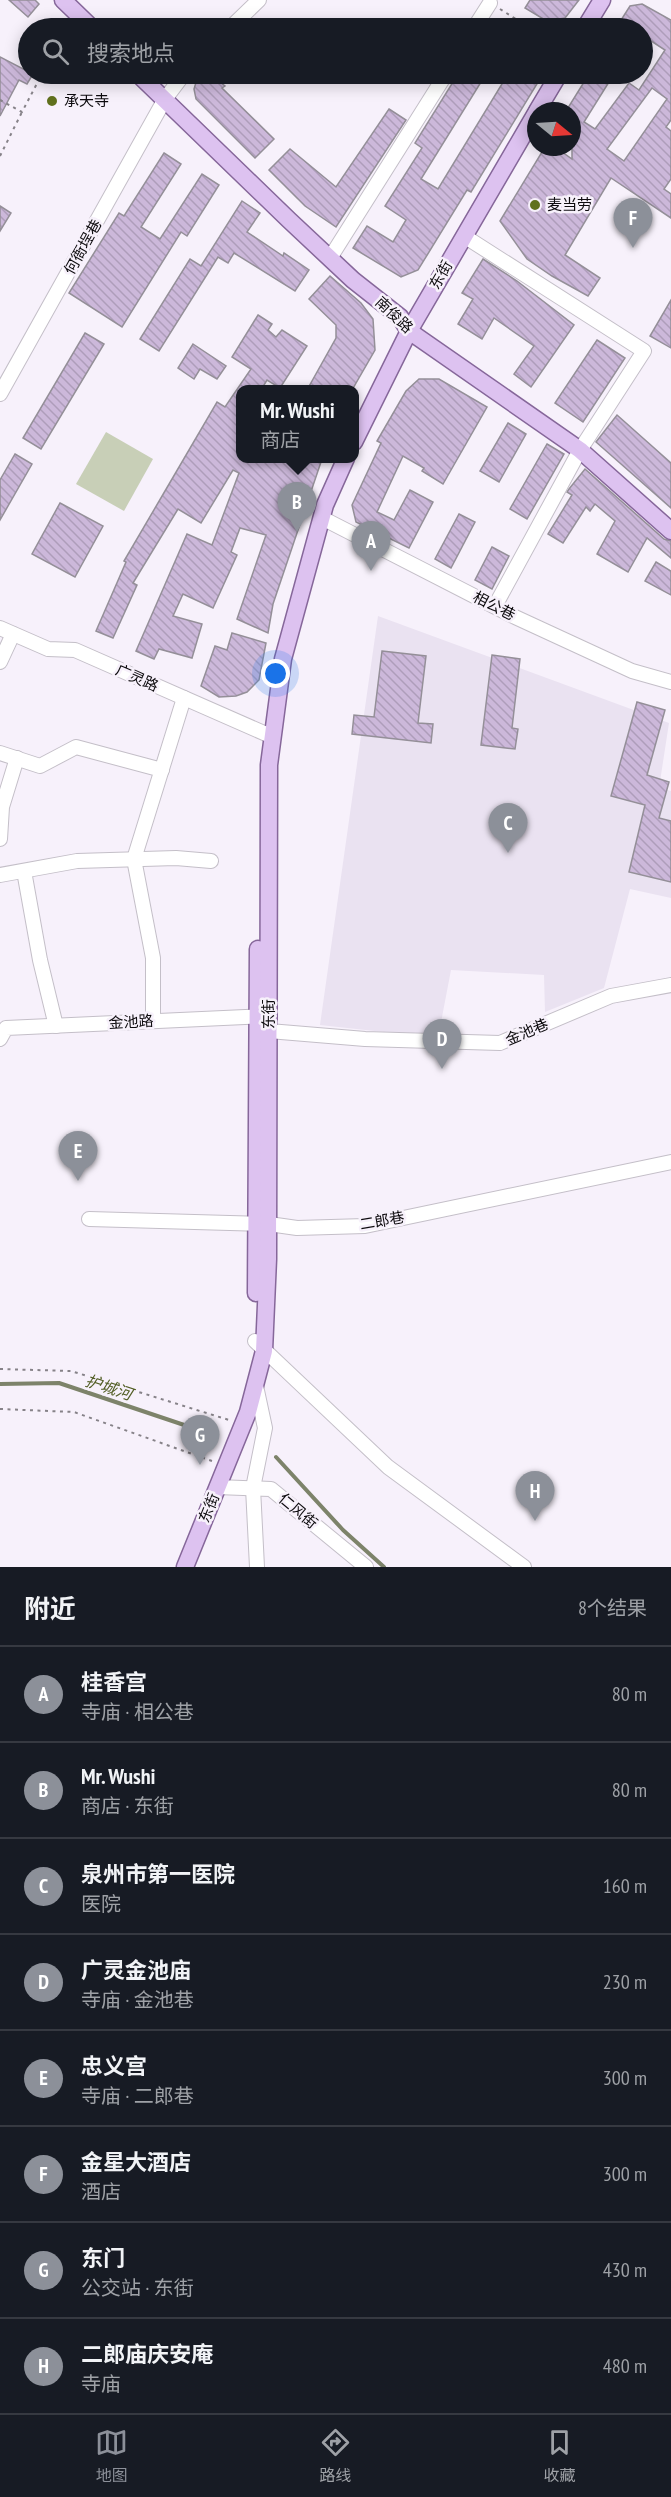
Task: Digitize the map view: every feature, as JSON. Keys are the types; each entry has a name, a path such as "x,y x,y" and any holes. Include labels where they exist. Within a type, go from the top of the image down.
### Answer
{"main road":[{"path":"63,0 82,18"},
{"path":"591,18 602,0"},
{"name":"南俊路","path":"149,84 330,258 400,317 407,328 580,450 671,531"},
{"name":"东街","path":"542,102 553,84"},
{"name":"东街","path":"359,414 407,328 527,128"},
{"name":"东街","path":"359,431 407,328"},
{"name":"东街","path":"185,1567 248,1412 255,1384 259,1346 262,1224 270,765 268,735 272,677 302,550 336,463"},
{"name":"东街","path":"268,735 283,659 322,518 344,463"},
{"name":"东街","path":"175,1567 233,1421 259,1346"}],"street":[{"path":"240,18 259,0"},
{"path":"480,18 490,3"},
{"name":"何衙埕巷","path":"0,394 165,99 176,84"},
{"path":"330,258 440,84"},
{"path":"464,236 644,351 580,450 495,606"},
{"name":"相公巷","path":"322,518 495,606 632,671 671,682"},
{"path":"0,662 6,631"},
{"name":"广灵路","path":"6,631 48,649 75,650 268,735"},
{"path":"153,1021 153,958 134,859 184,698"},
{"path":"0,753 40,766 76,747 162,770"},
{"path":"0,839 2,807 17,758"},
{"path":"0,875 76,861 176,858 211,861"},
{"path":"24,871 40,960 57,1026"},
{"name":"金池巷","path":"265,1021 366,1039 500,1043 611,996 671,985"},
{"name":"金池路","path":"0,1039 6,1028 153,1021 265,1021"},
{"name":"二郎巷","path":"88,1219 262,1224 297,1228 364,1226 671,1162"},
{"path":"259,1346 388,1467 524,1567"},
{"path":"255,1384 265,1428 253,1488 257,1567"},
{"name":"仁风街","path":"217,1487 271,1489 366,1567"}],"path":[{"path":"490,3 514,18"},
{"path":"0,156 37,84"},
{"path":"0,100 22,112"},
{"path":"0,1370 71,1371 233,1421"},
{"path":"0,1409 74,1412 216,1462"}],"shaded area":[{"path":"378,616 669,723 659,788 671,791 671,898 630,889 604,988 545,1012 544,975 451,970 438,1038 320,1025"}],"green space":[{"path":"106,432 153,459 124,511 76,484"}],"building":[{"path":"9,0 35,0 39,4 28,17"},
{"path":"530,0 579,0 565,18 542,18 525,8"},
{"path":"642,4 671,20 671,120 666,127 671,131 671,179 664,189 671,194 671,218 611,178 565,255 600,278 588,296 527,259 500,221 540,156 568,156 572,159 572,156 581,156 581,102 572,102 583,84 608,84 584,122 595,129 628,84 639,90 643,84 653,84 653,68 665,50 653,42 653,18 622,18 630,6","holes":["652,88 667,99 624,161 607,149"]},
{"path":"0,57 18,66 18,82 0,116"},
{"path":"196,84 222,84 225,86 222,88 274,139 255,158 196,99"},
{"path":"452,84 480,84 421,179 438,189 502,84 537,84 471,192 467,190 418,270 401,277 353,248 367,226 393,242 406,220 385,206 422,148 415,143"},
{"path":"389,109 406,120 336,227 305,206 269,170 290,149 336,187"},
{"path":"164,153 181,164 141,227 160,239 202,174 219,185 187,236 181,232 122,327 69,293 119,213 124,216"},
{"path":"242,201 260,213 247,232 309,270 295,291 234,253 228,263 218,257 159,351 140,339 190,259 201,266"},
{"path":"0,206 11,213 0,231"},
{"path":"483,259 517,281 574,325 531,387 514,374 534,346 494,318 482,339 458,324 473,299 462,293"},
{"path":"330,276 361,303 373,319 375,350 355,385 310,385 336,338 336,325 309,299"},
{"path":"671,300 671,348 650,336"},
{"path":"258,315 272,324 268,330 276,337 282,330 307,346 282,385 275,385 267,380 264,385 240,385 251,369 232,357"},
{"path":"85,333 104,344 41,449 23,438"},
{"path":"597,340 625,358 583,422 555,403"},
{"path":"193,344 226,366 217,379 200,369 194,379 178,368"},
{"path":"419,379 439,379 487,407 443,484 422,471 424,468 403,456 377,512 394,520 410,490 433,502 409,548 356,522 352,505 381,443 377,441 406,391"},
{"path":"236,391 236,463 321,463 273,604 268,633 237,619 266,535 240,528 231,552 237,555 213,608 183,594 173,616 202,624 192,658 159,649 154,659 136,651 187,534 212,545 239,473 233,470 201,523 178,509 133,583 137,585 113,638 96,631 126,562 124,561 217,402 225,407"},
{"path":"617,415 671,463 671,508 596,442"},
{"path":"508,423 526,434 499,482 480,471"},
{"path":"547,444 564,454 527,519 510,509"},
{"path":"15,454 32,464 0,520 0,480"},
{"path":"585,469 664,539 671,541 671,558 647,538 628,572 597,554 615,521 595,504 590,511 586,507 563,543 548,534 572,495 567,492"},
{"path":"60,503 103,526 75,577 32,554"},
{"path":"459,514 475,522 451,568 435,559"},
{"path":"492,547 509,556 492,589 475,580"},
{"path":"656,562 671,571 671,595 645,581"},
{"path":"232,633 266,643 259,680 247,692 236,696 219,697 201,686 215,646 227,650"},
{"path":"382,651 426,656 418,723 433,724 431,743 352,734 354,715 374,717"},
{"path":"492,655 520,659 512,728 518,729 515,749 481,745"},
{"path":"637,702 665,710 647,775 669,782 659,818 671,821 671,882 629,872 645,805 611,796"}],"waterway":[{"name":"护城河","path":"0,1384 59,1383 208,1433"},
{"name":"护城河","path":"276,1457 343,1530 384,1567"}],"place":[{"name":"承天寺","path":"52,101"},
{"name":"麦当劳","path":"535,205"},
{"name":"金星大酒店","path":"633,248"},
{"name":"Mr. Wushi","path":"297,532"},
{"name":"桂香宫","path":"371,571"},
{"name":"泉州市第一医院","path":"508,853"},
{"name":"广灵金池庙","path":"442,1069"},
{"name":"忠义宫","path":"78,1181"},
{"name":"东门","path":"200,1465"},
{"name":"二郎庙庆安庵","path":"535,1521"}]}
